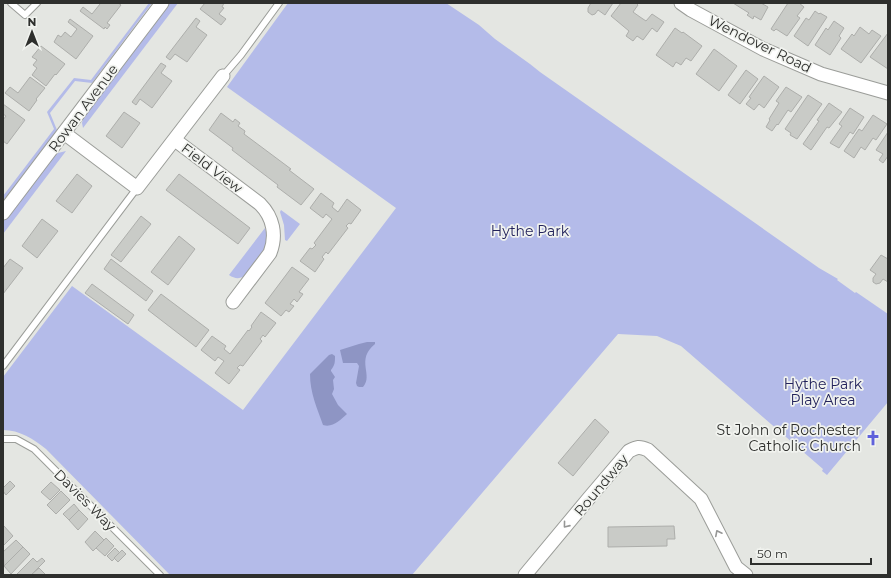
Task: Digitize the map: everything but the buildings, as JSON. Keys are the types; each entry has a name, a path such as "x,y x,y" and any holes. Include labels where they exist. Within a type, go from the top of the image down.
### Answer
{"street":[{"name":"Rowan Avenue","path":"3,213 162,3"},
{"name":"Wendover Road","path":"681,3 691,10 763,49 821,74 888,93"},
{"path":"175,140 223,76"},
{"path":"64,133 137,188"},
{"name":"Field View","path":"137,188 175,140 266,210 270,218 274,236 273,245 270,253 233,302"},
{"name":"Roundway","path":"525,575 629,451 642,447 648,450 701,499 741,571"}],"lane":[{"path":"11,3 25,15 37,3"},
{"path":"223,76 241,55 279,3"},
{"path":"3,366 137,188"},
{"name":"Davies Way","path":"3,438 16,439 34,449 160,575"}],"green space":[{"path":"149,3 152,3 92,83 75,81 50,113 57,130 3,201 3,196 54,129 47,112 74,78 91,80"},
{"path":"168,3 178,3 83,128 82,123 84,115"},
{"name":"Hythe Park","path":"288,3 446,3 479,25 495,39 540,72 819,268 838,279 837,280 855,293 856,292 888,314 888,402 827,475 822,471 823,469 681,346 657,336 618,334 412,575 170,575 46,449 21,433 3,430 3,377 72,286 243,410 396,208 227,87"},
{"path":"66,151 3,234 3,221 51,159 58,153"},
{"path":"281,210 300,224 287,241 285,240 284,225 280,212"},
{"path":"265,228 267,245 261,256 245,276 237,278 229,275"}],"shaded area":[{"path":"367,342 375,342 375,344 366,356 366,382 363,387 359,387 356,383 359,366 357,363 343,363 340,350"},
{"path":"332,354 335,356 335,360 331,371 335,377 333,380 334,389 332,394 338,405 347,414 336,423 327,426 323,425 314,400 310,374 329,355"}],"place":[{"name":"St John of Rochester Catholic Church","path":"873,438"}],"park label":[{"name":"Hythe Park Play Area","path":"823,392"}]}
